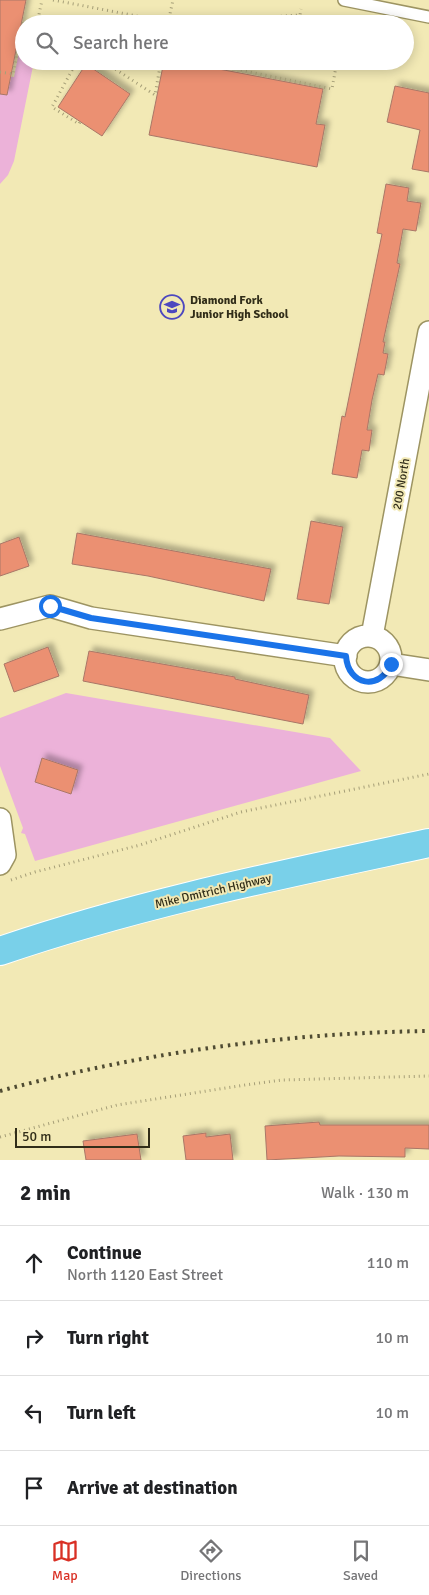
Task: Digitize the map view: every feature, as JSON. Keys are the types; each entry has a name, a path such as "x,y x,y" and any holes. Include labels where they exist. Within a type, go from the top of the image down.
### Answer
{"highway":[{"name":"Mike Dmitrich Highway","path":"0,951 66,929 158,903 429,843"}],"street":[{"name":"200 North","path":"372,636 422,403 429,332"},
{"path":"0,619 50,606 91,618 346,656"},
{"path":"372,636 379,639 389,649 391,664 388,671 376,681 361,681 349,671 346,656 348,649 358,639 372,636"},
{"path":"391,664 428,670"},
{"path":"0,820 4,867"}],"lane":[{"path":"344,0 429,17"}],"path":[{"path":"39,15 42,0"},
{"path":"53,0 128,15"},
{"path":"170,15 173,0"},
{"path":"300,15 302,9"},
{"path":"0,72 13,74 15,64"},
{"path":"72,70 52,107 79,124 80,122"},
{"path":"117,70 155,95 159,70"},
{"path":"240,70 332,89 336,70"},
{"path":"4,867 35,872 140,845 241,812 429,774"},
{"path":"0,1138 117,1105 245,1084 282,1080 429,1076"}],"shaded area":[{"path":"15,70 32,70 14,161 8,175 0,184 0,75 14,77"},
{"path":"66,693 330,738 361,771 35,861 25,834 21,833 23,828 0,766 0,718"}],"building":[{"path":"0,0 26,0 23,15 15,15 15,55 7,95 0,94"},
{"path":"82,70 95,70 130,94 102,136 58,107"},
{"path":"162,70 224,70 323,89 316,124 325,125 317,167 149,135"},
{"path":"395,86 429,93 429,172 412,169 420,130 387,122"},
{"path":"386,184 409,188 407,201 421,203 416,231 403,229 397,263 400,264 383,342 385,342 383,353 388,354 384,375 378,374 372,400 367,430 372,430 369,451 362,450 357,478 332,474 342,416 345,417 382,234 377,233"},
{"path":"311,521 343,527 329,604 297,599"},
{"path":"77,533 271,569 264,601 148,576 72,564"},
{"path":"19,537 29,566 0,576 0,544"},
{"path":"48,647 59,676 14,692 4,664"},
{"path":"89,651 235,677 235,679 309,695 303,724 83,681"},
{"path":"42,758 78,770 71,794 35,782"},
{"path":"319,1122 320,1125 429,1125 429,1149 405,1148 405,1157 339,1156 267,1160 265,1126"},
{"path":"206,1133 206,1137 230,1134 233,1160 186,1160 183,1136"},
{"path":"137,1134 141,1160 86,1160 83,1141"}],"railway":[{"path":"0,1091 106,1066 213,1048 320,1036 429,1031"}],"place":[{"name":"Diamond Fork Junior High School","path":"172,307"}],"route":[{"path":"50,606 91,618 346,656 346,664 349,671 361,681 376,681 383,677 391,664"}]}
